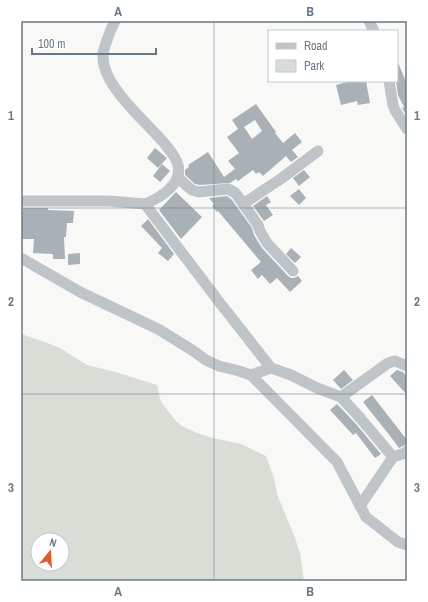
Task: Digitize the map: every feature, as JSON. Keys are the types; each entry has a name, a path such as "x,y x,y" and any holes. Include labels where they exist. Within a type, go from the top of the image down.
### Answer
{"street":[{"path":"21,201 109,201 146,204 167,191 178,178 178,166 174,156 125,101 106,71 103,54 115,21"},
{"path":"369,21 374,30"},
{"path":"389,82 394,110 407,129"},
{"path":"243,204 282,178 318,151"},
{"path":"178,178 192,190 199,192 221,189 231,190 237,195 258,225 260,231 271,248 293,271"},
{"path":"146,204 271,368 341,397 393,457"},
{"path":"21,258 80,292 158,329 206,360 219,366 251,375 337,462 366,517 398,542 407,545"},
{"path":"341,397 388,363 395,361 407,366"},
{"path":"251,375 271,368"},
{"path":"360,506 393,457 407,451"}],"green space":[{"path":"21,334 60,348 87,365 157,385 161,402 176,421 182,426 213,438 241,444 266,456 274,478 277,494 300,553 304,581 21,581"}],"building":[{"path":"398,62 407,84 407,116 402,108 404,107 398,95 396,82 398,82"},
{"path":"347,82 366,82 370,103 358,105 357,101 341,105 336,85"},
{"path":"256,104 283,143 295,133 302,142 292,150 298,157 291,162 286,156 263,176 259,172 256,174 253,170 238,181 236,179 230,183 195,184 185,175 185,170 189,167 188,165 208,152 224,177 235,169 228,161 239,153 227,137 238,129 232,120","holes":["255,120 262,131 252,139 244,127"]},
{"path":"155,148 167,158 158,168 147,158"},
{"path":"162,164 170,171 160,182 153,176"},
{"path":"304,170 310,177 299,186 293,178"},
{"path":"299,189 306,198 299,205 290,196"},
{"path":"176,192 202,217 181,239 159,210"},
{"path":"227,196 232,200 252,228 254,235 262,248 288,276 294,278 298,276 302,281 290,292 277,278 270,284 262,275 258,279 251,270 261,262 218,211 217,212 212,206 214,204 209,198"},
{"path":"267,196 271,202 266,205 273,215 264,221 253,206"},
{"path":"23,208 48,208 48,210 74,211 73,223 67,223 66,237 64,237 65,259 53,259 53,254 33,253 34,239 21,239 21,212 23,212"},
{"path":"148,219 174,254 168,261 158,253 162,248 141,226"},
{"path":"291,248 301,257 295,263 286,254"},
{"path":"80,253 80,264 68,265 68,254"},
{"path":"344,370 353,380 341,389 333,380"},
{"path":"397,370 403,372 407,377 407,395 390,376"},
{"path":"372,395 407,440 407,444 399,448 363,402"},
{"path":"337,404 381,454 375,458 356,433 353,435 330,410"}]}
